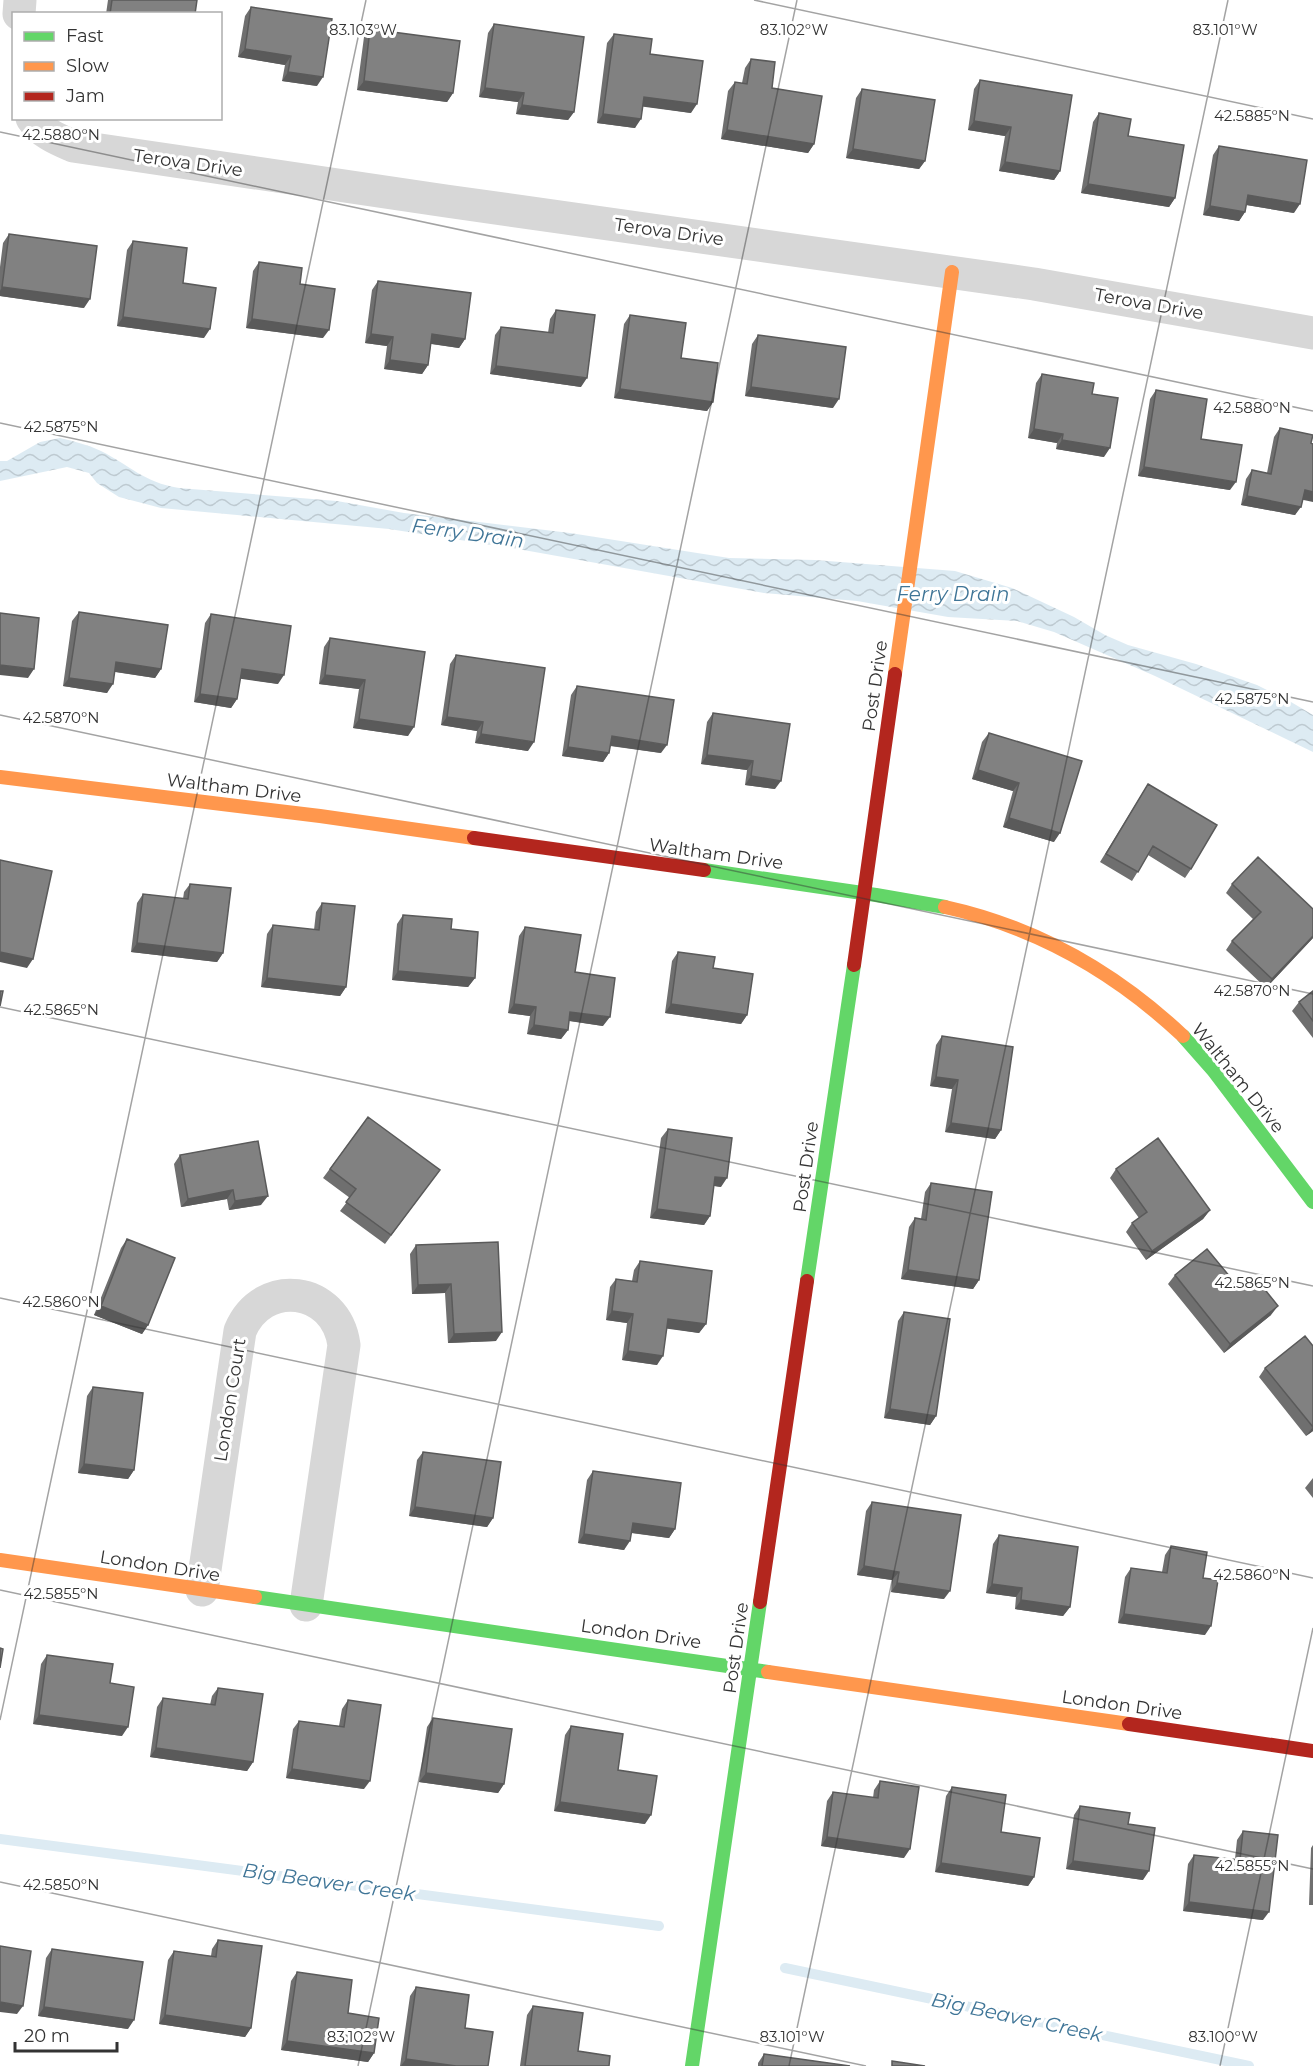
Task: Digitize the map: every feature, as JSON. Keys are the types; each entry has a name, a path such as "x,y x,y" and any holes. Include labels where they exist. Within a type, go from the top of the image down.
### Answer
{"street":[{"name":"Terova Drive","path":"33,120 39,128 56,139 73,146 90,149 1034,284 1313,333"},
{"name":"Post Drive","path":"692,2066 864,893 952,272"},
{"name":"Waltham Drive","path":"0,777 320,816 864,893 935,904 1005,924 1060,948 1119,983 1150,1007 1192,1045 1313,1202"},
{"name":"London Court","path":"202,1590 240,1331 245,1318 257,1306 272,1298 289,1294 316,1301 332,1314 342,1333 344,1345 306,1605"},
{"name":"London Drive","path":"0,1560 1313,1751"}],"water":[{"name":"Ferry Drain","path":"60,438 96,449 146,478 179,488 337,501 404,513 570,533 729,558 815,560 955,571 1012,588 1128,645 1196,664 1257,685 1291,702 1313,715 1313,752 1155,676 1054,632 1017,621 948,617 857,601 764,593 518,549 389,529 161,508 119,497 97,483 89,473 67,467 0,481 0,461 7,461 40,442"}],"building":[{"path":"112,0 197,0 195,12 110,12"},
{"path":"251,7 332,19 323,77 288,72 291,56 245,49"},
{"path":"494,24 584,37 574,112 522,105 524,93 485,88"},
{"path":"370,29 460,41 453,93 364,81"},
{"path":"614,34 652,39 650,54 703,61 697,104 644,97 641,119 603,114"},
{"path":"751,59 775,62 772,88 822,96 814,144 727,130 735,82 747,84"},
{"path":"980,80 1072,95 1060,171 1005,162 1011,127 974,121"},
{"path":"862,89 935,100 925,161 853,149"},
{"path":"1099,113 1131,119 1128,136 1184,145 1175,198 1088,184"},
{"path":"1219,146 1307,160 1300,204 1248,195 1245,212 1210,206"},
{"path":"9,234 97,246 90,299 2,287"},
{"path":"133,241 187,248 183,283 216,288 210,329 123,317"},
{"path":"259,262 302,268 300,284 335,289 329,330 252,319"},
{"path":"378,281 471,293 465,339 432,334 428,365 390,360 393,337 371,334"},
{"path":"556,310 595,315 587,378 496,366 501,327 553,333"},
{"path":"630,315 686,323 681,358 718,363 713,402 620,389"},
{"path":"758,335 846,347 839,399 751,387"},
{"path":"1042,374 1094,383 1092,394 1118,398 1110,448 1062,440 1063,434 1034,429"},
{"path":"1156,390 1207,399 1201,439 1242,445 1236,482 1144,467"},
{"path":"1280,428 1313,435 1311,443 1313,444 1313,492 1305,490 1301,507 1247,496 1252,470 1271,474"},
{"path":"79,612 168,625 161,669 116,662 113,684 69,678"},
{"path":"0,613 39,618 34,669 0,665"},
{"path":"211,614 291,626 284,675 242,669 237,699 200,694"},
{"path":"330,638 425,652 414,727 359,719 365,680 325,675"},
{"path":"456,655 545,668 534,742 481,734 483,722 447,717"},
{"path":"577,686 674,700 667,745 612,736 609,753 568,747"},
{"path":"713,713 790,724 781,781 751,776 753,761 707,755"},
{"path":"989,733 1082,761 1060,833 1009,818 1019,783 978,770"},
{"path":"1148,784 1217,825 1191,869 1153,846 1138,872 1106,854"},
{"path":"1258,857 1313,909 1313,936 1272,979 1232,941 1261,912 1232,884"},
{"path":"0,860 52,871 33,959 0,952"},
{"path":"190,884 231,888 223,953 137,943 143,894 188,899"},
{"path":"322,903 355,906 346,987 267,978 273,925 319,930"},
{"path":"403,915 452,919 451,929 478,932 475,978 398,971"},
{"path":"525,927 581,935 575,972 615,978 610,1017 570,1012 568,1030 534,1025 536,1007 514,1004"},
{"path":"678,952 715,957 713,968 753,974 747,1015 671,1004"},
{"path":"1313,991 1313,1021 1299,1002"},
{"path":"942,1036 1013,1047 1001,1130 951,1123 958,1080 936,1077"},
{"path":"368,1117 440,1170 391,1235 346,1202 356,1189 330,1169"},
{"path":"668,1129 732,1138 727,1178 715,1177 710,1216 657,1209"},
{"path":"1158,1138 1210,1210 1152,1251 1132,1223 1147,1212 1116,1169"},
{"path":"258,1141 268,1196 235,1201 233,1190 188,1199 180,1155"},
{"path":"931,1183 992,1192 979,1280 908,1270 915,1218 926,1220"},
{"path":"127,1239 175,1258 148,1325 101,1306"},
{"path":"498,1242 502,1332 454,1334 451,1284 418,1285 416,1245"},
{"path":"1207,1249 1240,1289 1255,1277 1278,1306 1230,1344 1175,1275"},
{"path":"640,1261 712,1271 706,1324 668,1319 663,1356 628,1351 633,1314 612,1311 616,1279 637,1282"},
{"path":"904,1312 950,1319 936,1416 890,1409"},
{"path":"1305,1336 1313,1346 1313,1427 1265,1368"},
{"path":"93,1387 143,1393 134,1470 84,1464"},
{"path":"423,1452 501,1462 493,1518 415,1507"},
{"path":"593,1471 681,1483 675,1529 633,1523 630,1541 584,1534"},
{"path":"872,1502 961,1515 950,1591 897,1583 899,1572 864,1566"},
{"path":"999,1535 1078,1547 1070,1607 1021,1600 1022,1588 992,1584"},
{"path":"1171,1546 1207,1552 1203,1578 1218,1580 1211,1626 1124,1614 1131,1568 1167,1573"},
{"path":"0,1648 3,1649 0,1668"},
{"path":"47,1655 113,1664 110,1683 134,1687 128,1727 39,1715"},
{"path":"218,1688 263,1694 253,1762 156,1748 163,1698 215,1705"},
{"path":"348,1700 381,1705 370,1781 292,1769 299,1721 344,1727"},
{"path":"433,1718 512,1729 504,1784 426,1773"},
{"path":"571,1726 623,1734 618,1770 657,1776 651,1815 560,1802"},
{"path":"880,1781 919,1787 910,1849 827,1837 833,1792 878,1798"},
{"path":"952,1787 1006,1795 1001,1832 1040,1838 1034,1877 941,1863"},
{"path":"1080,1806 1130,1813 1128,1824 1155,1828 1149,1871 1073,1861"},
{"path":"1243,1831 1278,1835 1269,1912 1189,1902 1194,1855 1240,1860"},
{"path":"218,1940 262,1946 251,2028 165,2015 174,1951 216,1957"},
{"path":"0,1946 31,1951 23,2006 0,2002"},
{"path":"52,1949 143,1962 134,2020 44,2007"},
{"path":"297,1972 352,1980 348,2013 379,2018 374,2053 287,2041"},
{"path":"416,1987 469,1995 465,2028 493,2032 488,2066 456,2066 406,2059"},
{"path":"533,2006 583,2013 578,2051 610,2056 609,2066 525,2066"},
{"path":"764,2054 850,2066 762,2066"},
{"path":"892,2061 925,2066 892,2066"}],"waterway":[{"name":"Big Beaver Creek","path":"0,1839 659,1926"},
{"name":"Big Beaver Creek","path":"785,1968 1249,2066"}],"traffic: fast":[{"path":"704,870 945,907"},
{"path":"807,1281 854,965"},
{"path":"1183,1036 1213,1070 1313,1202"},
{"path":"255,1597 768,1672"},
{"path":"692,2066 760,1602"}],"traffic: slow":[{"path":"895,674 952,272"},
{"path":"0,777 320,816 474,838"},
{"path":"945,907 1011,927 1073,955 1130,992 1183,1036"},
{"path":"0,1560 255,1597"},
{"path":"768,1672 1129,1724"}],"traffic: jam":[{"path":"854,965 895,674"},
{"path":"474,838 704,870"},
{"path":"760,1602 807,1281"},
{"path":"1129,1724 1313,1751"}]}
